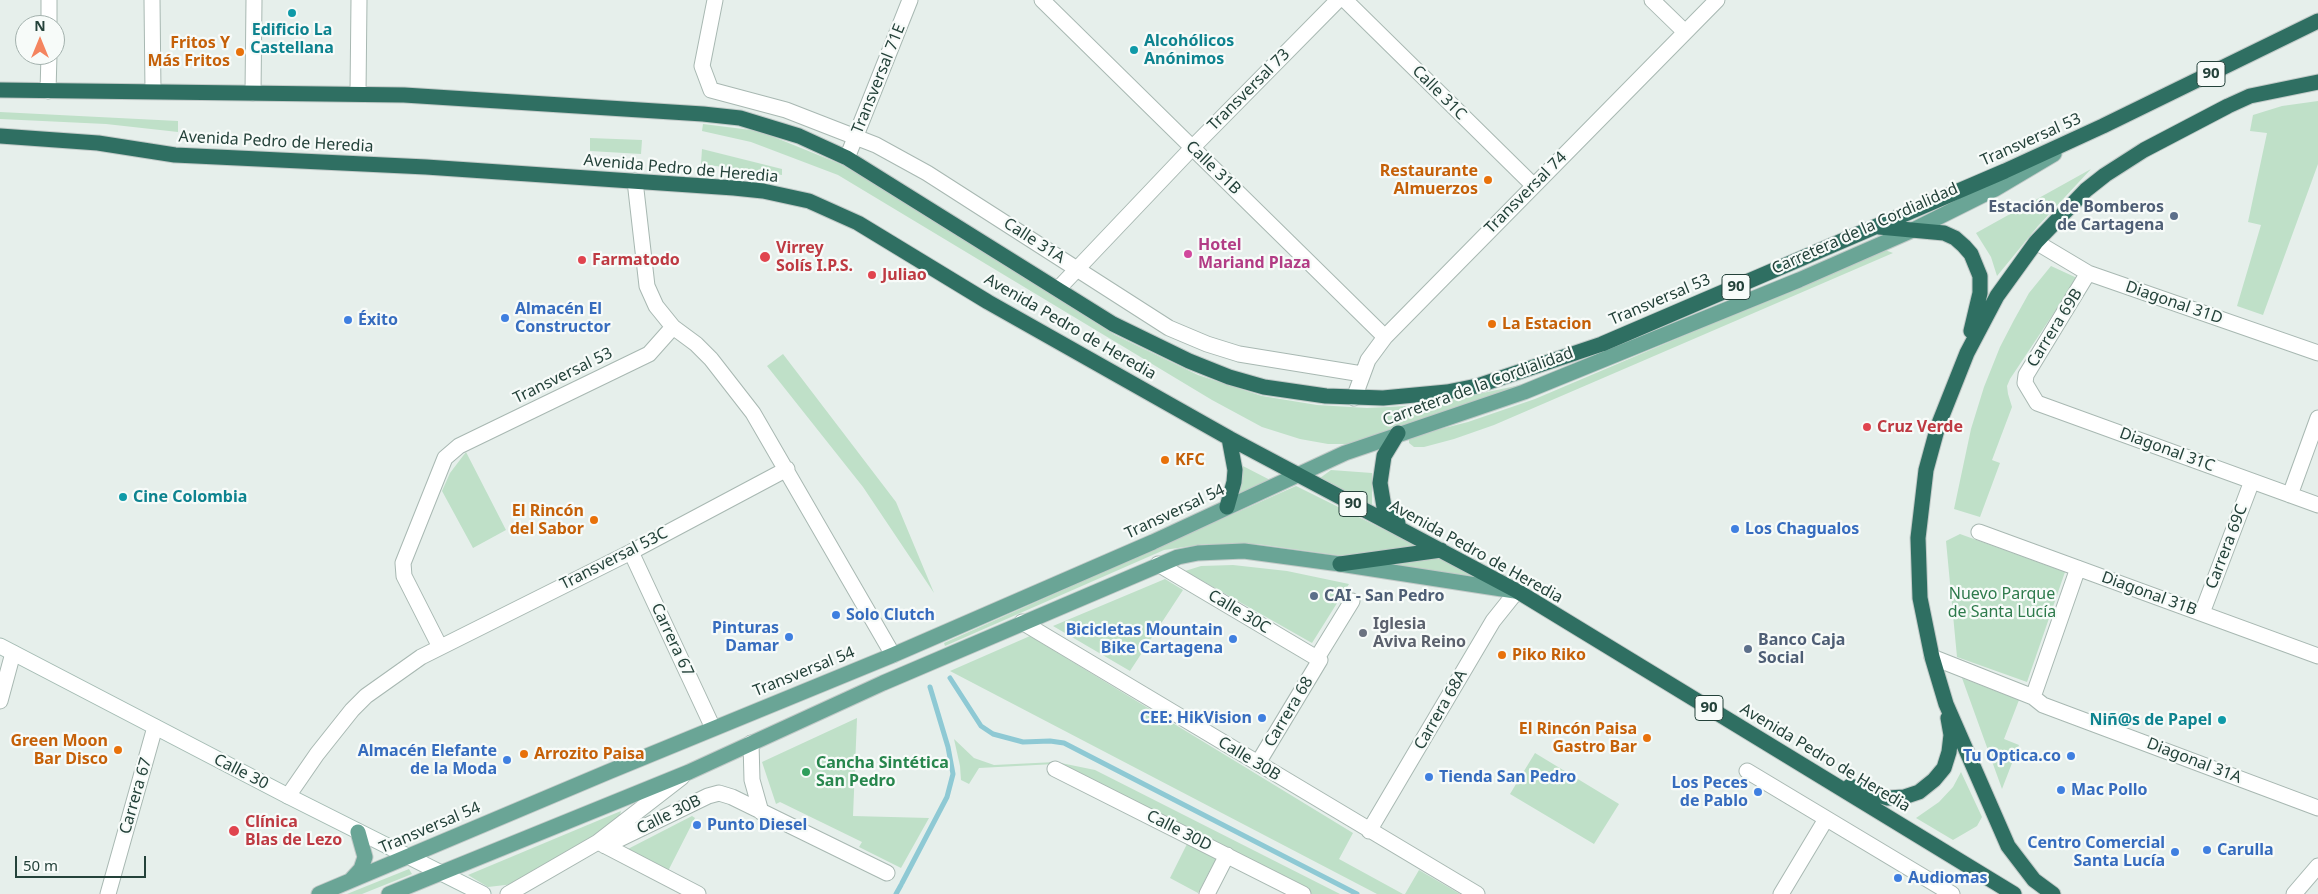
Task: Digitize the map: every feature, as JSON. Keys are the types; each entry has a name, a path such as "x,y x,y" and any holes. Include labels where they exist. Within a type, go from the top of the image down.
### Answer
{"highway":[{"name":"Carretera de la Cordialidad","path":"2103,126 2318,21"},
{"name":"90","path":"2053,894 2034,880 2008,846 1998,819 1946,704 1932,657 1920,598 1918,569 1919,516 1926,470 1938,426 1981,324 1997,296 2036,242 2086,190 2105,175 2144,150 2206,116 2250,96 2318,82"},
{"name":"Avenida Pedro de Heredia","path":"0,90 358,93 643,110 740,118 776,128 847,158 1134,336 1229,377 1292,392 1354,398"},
{"name":"Transversal 53","path":"1354,398 1412,397 1447,392 1518,374 1602,344 1876,227 2103,126"},
{"name":"Avenida Pedro de Heredia","path":"0,136 98,143 175,155 426,167 700,185 763,191 809,201 842,215 882,236 988,302 1229,438 1516,591 2014,894"},
{"path":"1876,227 1944,233 1961,242 1971,254 1980,276 1980,293 1977,311 1955,383"},
{"path":"1398,433 1384,456 1380,477 1381,496 1384,507 1409,533"},
{"path":"1227,507 1234,482 1229,438"},
{"path":"1340,564 1441,550"},
{"path":"1819,774 1888,798 1904,797 1919,792 1934,780 1944,768 1949,752 1950,735 1946,704"}],"main road":[{"name":"Carretera de la Cordialidad","path":"1298,476 1345,452 1524,392 1799,280 1914,230 1995,189 2103,126"},
{"name":"Transversal 54","path":"320,894 406,856 897,653 1153,542 1298,476"},
{"path":"389,894 689,772 909,671 1178,557 1223,551 1269,554 1516,591"},
{"path":"343,884 354,878 361,868 364,857 358,832"}],"street":[{"path":"49,0 49,15"},
{"path":"152,0 153,91"},
{"path":"253,92 254,0"},
{"path":"358,93 359,0"},
{"name":"Calle 31A","path":"715,0 702,66 711,90 786,110 856,136 927,173 1169,328 1207,344 1274,361 1362,374"},
{"name":"Transversal 71E","path":"847,158 910,0"},
{"name":"Calle 31B","path":"1042,0 1385,337"},
{"name":"Transversal 73","path":"1058,289 1192,148 1338,0"},
{"name":"Calle 31C","path":"1345,0 1533,185"},
{"path":"1652,0 1685,32"},
{"name":"Transversal 74","path":"1354,398 1368,360 1385,337 1717,0"},
{"path":"48,65 48,91"},
{"path":"639,181 647,286 656,306 673,326 696,344 734,386 753,413 897,653"},
{"name":"Diagonal 31D","path":"2036,242 2088,273 2318,354"},
{"name":"Carrera 69B","path":"2025,383 2026,375 2031,365 2088,273"},
{"name":"Transversal 53","path":"440,647 404,576 403,563 445,458 459,446 649,354 673,326"},
{"name":"Diagonal 31C","path":"2025,383 2037,403 2318,505"},
{"path":"2290,495 2318,418"},
{"name":"Transversal 53C","path":"288,796 317,754 352,710 397,673 440,647 631,552 787,469"},
{"name":"Carrera 69C","path":"2202,613 2252,481"},
{"name":"Diagonal 31B","path":"1979,532 2318,656"},
{"name":"Carrera 67","path":"631,552 713,728"},
{"name":"Calle 30C","path":"1158,564 1319,659"},
{"path":"2033,697 2078,568"},
{"name":"Carrera 68A","path":"1369,831 1493,621 1516,591"},
{"name":"Carrera 68","path":"1258,764 1352,601"},
{"name":"Calle 30B","path":"1022,622 1477,894"},
{"path":"0,700 6,650"},
{"name":"Calle 30","path":"6,650 358,832 484,894"},
{"name":"Diagonal 31A","path":"1932,657 2033,697 2043,705 2318,808"},
{"name":"Carrera 67","path":"108,894 155,727"},
{"path":"751,743 752,780 761,812"},
{"name":"Calle 30D","path":"1055,769 1303,894"},
{"path":"1747,771 1952,894"},
{"path":"508,894 602,844 689,772"},
{"name":"Calle 30B","path":"602,844 714,794 725,794 887,873"},
{"path":"1780,894 1826,819"},
{"path":"602,844 698,894"},
{"path":"1207,894 1227,855"},
{"path":"2294,894 2318,866"}],"green space":[{"path":"2318,101 2318,164 2263,315 2237,306 2261,225 2248,222 2267,133 2250,131 2253,115 2282,106"},
{"path":"0,112 178,121 178,132 106,124 0,119"},
{"path":"703,124 759,131 838,163 878,185 1115,335 1198,375 1262,396 1317,405 1367,408 1427,405 1534,382 1351,444 1328,444 1300,439 1262,427 1212,400 838,175 751,142 702,131"},
{"path":"590,138 642,140 641,154 590,151"},
{"path":"702,149 782,169 782,175 701,164"},
{"path":"2091,169 2038,226 1997,276 1991,257 1976,233"},
{"path":"1885,250 1893,253 1494,425 1424,447 1414,447 1409,443 1409,437 1468,422 1535,399"},
{"path":"2051,266 2077,278 2007,386 2012,407 1992,460 2000,463 1980,517 1954,509 1971,429 1984,387 2000,347 2014,320 2029,293"},
{"path":"783,354 896,502 934,593 863,487 767,366"},
{"path":"466,452 506,530 473,548 442,491 450,473"},
{"path":"1239,464 1274,482 1237,496 1241,482"},
{"path":"1331,470 1372,473 1372,509 1316,481"},
{"path":"1296,486 1415,545 1404,550 1350,557 1257,544 1205,544 1164,550 945,646 944,643"},
{"name":"Nuevo Parque de Santa Lucía","path":"1960,534 2065,572 2027,682 1957,657 1946,541"},
{"path":"1438,556 1479,576 1477,582 1385,564"},
{"path":"1233,565 1287,571 1349,584 1312,643 1185,571 1201,566"},
{"path":"1165,579 1183,590 1130,671 1053,626"},
{"path":"1030,636 1353,833 1339,859 1403,894 1377,894 950,671"},
{"path":"1962,678 2019,700 2004,739 2019,745 2002,789"},
{"path":"857,718 853,816 929,818 901,868 859,847 862,842 780,802 776,804 762,762"},
{"path":"954,739 974,758 994,765 1056,762 1095,770 1340,894 1312,894 1093,781 1055,764 979,768 969,784 961,780"},
{"path":"1535,753 1619,804 1594,844 1510,794"},
{"path":"1961,772 1982,817 1977,826 1953,840 1916,818 1939,802 1953,787"},
{"path":"621,811 619,818 577,847 514,884 488,887 468,875"},
{"path":"692,816 695,818 667,873 624,851"},
{"path":"1188,842 1217,857 1198,893 1170,878"},
{"path":"409,869 412,874 362,894 347,894"},
{"path":"1419,870 1460,894 1405,894"}],"waterway":[{"path":"950,678 981,726 993,734 1023,742 1050,741 1064,743 1357,894"},
{"path":"902,883 947,797 953,774 948,747 930,687"},
{"path":"896,894 901,885"}],"place":[{"name":"Edificio La Castellana","path":"292,13"},
{"name":"Alcohólicos Anónimos","path":"1134,50"},
{"name":"Fritos Y Más Fritos","path":"240,52"},
{"name":"Restaurante Almuerzos","path":"1488,180"},
{"name":"Estación de Bomberos de Cartagena","path":"2174,216"},
{"name":"Hotel Mariand Plaza","path":"1188,254"},
{"name":"Virrey Solís I.P.S.","path":"765,257"},
{"name":"Farmatodo","path":"582,260"},
{"name":"Juliao","path":"872,275"},
{"name":"Almacén El Constructor","path":"505,318"},
{"name":"Éxito","path":"348,320"},
{"name":"La Estacion","path":"1492,324"},
{"name":"Cruz Verde","path":"1867,427"},
{"name":"KFC","path":"1165,460"},
{"name":"Cine Colombia","path":"123,497"},
{"name":"El Rincón del Sabor","path":"594,520"},
{"name":"Los Chagualos","path":"1735,529"},
{"name":"CAI - San Pedro","path":"1314,596"},
{"name":"Solo Clutch","path":"836,615"},
{"name":"Iglesia Aviva Reino","path":"1363,633"},
{"name":"Pinturas Damar","path":"789,637"},
{"name":"Bicicletas Mountain Bike Cartagena","path":"1233,639"},
{"name":"Banco Caja Social","path":"1748,649"},
{"name":"Piko Riko","path":"1502,655"},
{"name":"CEE: HikVision","path":"1262,718"},
{"name":"Niñ@s de Papel","path":"2222,720"},
{"name":"El Rincón Paisa Gastro Bar","path":"1647,738"},
{"name":"Green Moon Bar Disco","path":"118,750"},
{"name":"Arrozito Paisa","path":"524,754"},
{"name":"Tu Optica.co","path":"2071,756"},
{"name":"Almacén Elefante de la Moda","path":"507,760"},
{"name":"Cancha Sintética San Pedro","path":"806,772"},
{"name":"Tienda San Pedro","path":"1429,777"},
{"name":"Mac Pollo","path":"2061,790"},
{"name":"Los Peces de Pablo","path":"1758,792"},
{"name":"Punto Diesel","path":"697,825"},
{"name":"Clínica Blas de Lezo","path":"234,831"},
{"name":"Carulla","path":"2207,850"},
{"name":"Centro Comercial Santa Lucía","path":"2175,852"},
{"name":"Audiomas","path":"1898,878"}]}
